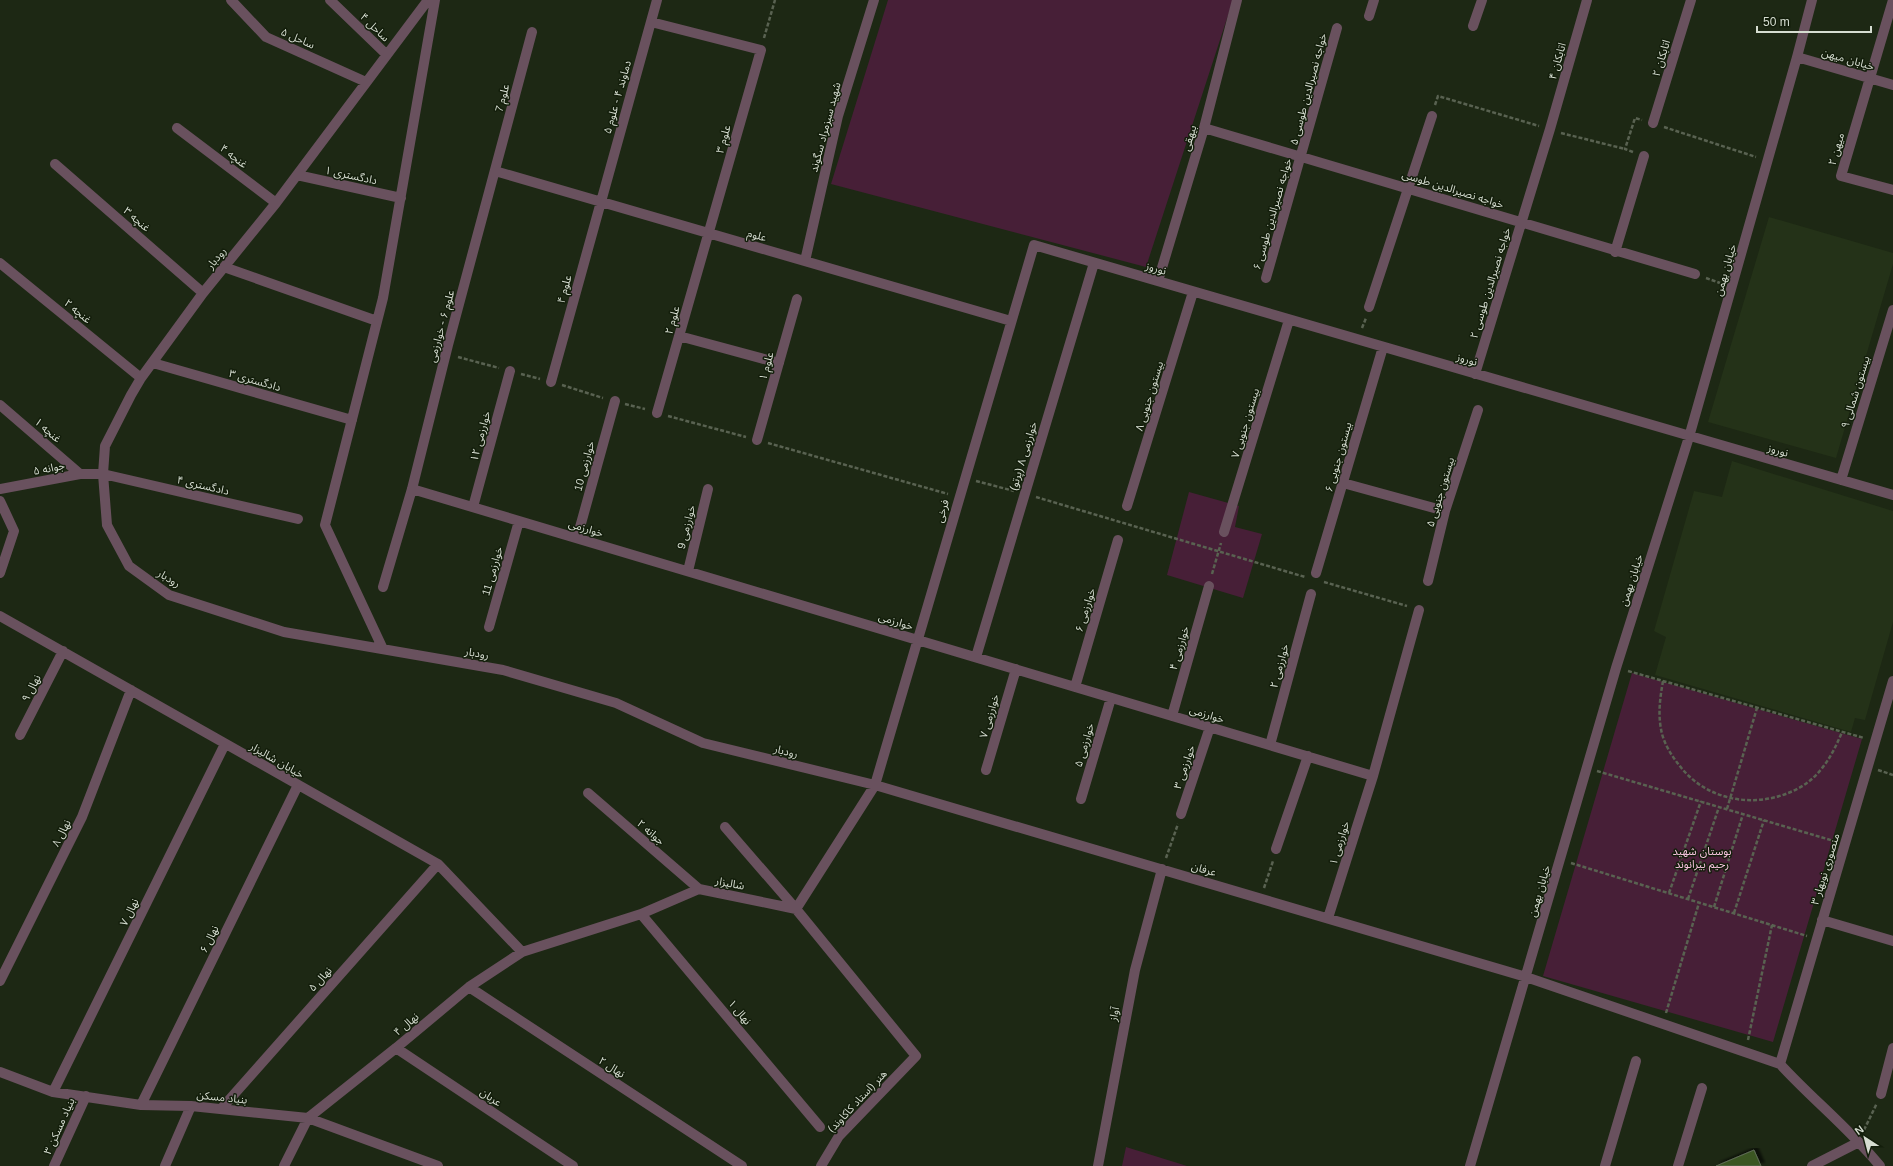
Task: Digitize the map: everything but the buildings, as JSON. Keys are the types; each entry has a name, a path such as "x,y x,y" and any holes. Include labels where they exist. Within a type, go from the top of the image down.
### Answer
{"street":[{"name":"ساحل ۵","path":"231,0 266,37 366,82"},
{"name":"ساحل ۴","path":"330,0 387,55"},
{"name":"رودبار","path":"428,0 276,203 203,293 141,378 105,446 103,474 107,525 129,566 169,595 284,632 503,670 616,703 703,743 875,784"},
{"path":"383,649 325,525 377,321 401,198 436,0"},
{"name":"دماوند ۴ - علوم ۵","path":"600,202 657,0"},
{"name":"شهید سبزمراد سگوند","path":"805,261 838,116 874,0"},
{"name":"بیهقی","path":"1158,282 1204,128 1238,0"},
{"path":"1369,16 1374,0"},
{"path":"1473,26 1482,0"},
{"name":"اتابکان ۴","path":"1521,222 1550,129 1587,0"},
{"name":"اتابکان ۲","path":"1653,123 1691,0"},
{"name":"خیابان بهمن","path":"1470,1166 1616,668 1690,437 1812,0"},
{"path":"1869,78 1893,0"},
{"path":"651,22 761,50"},
{"name":"خواجه نصیرالدین طوسی ۵","path":"1302,156 1337,28"},
{"name":"علوم 7","path":"495,171 532,32"},
{"name":"علوم ۳","path":"710,233 761,50"},
{"name":"خیابان میهن","path":"1797,57 1893,85"},
{"name":"میهن ۲","path":"1869,78 1841,176 1893,190"},
{"path":"1369,307 1432,116"},
{"name":"غنچه ۴","path":"177,128 276,203"},
{"name":"خواجه نصیرالدین طوسی","path":"1204,128 1521,222 1615,252 1695,274"},
{"name":"خواجه نصیرالدین طوسی ۶","path":"1266,278 1302,156"},
{"path":"1615,252 1644,156"},
{"name":"غنچه ۳","path":"55,164 203,293"},
{"name":"علوم","path":"495,171 1011,321"},
{"name":"علوم ۶ - خوارزمی","path":"383,587 412,489 446,353 495,171"},
{"name":"دادگستری ۱","path":"296,175 401,198"},
{"name":"علوم ۴","path":"551,382 600,202"},
{"name":"خواجه نصیرالدین طوسی ۲","path":"1475,374 1521,222"},
{"name":"علوم ۲","path":"657,413 710,233"},
{"name":"نوروز","path":"1034,245 1893,495"},
{"name":"فرخی","path":"875,784 1034,245"},
{"name":"غنچه ۲","path":"0,263 141,378"},
{"name":"خوارزمی ۸ (پرتو)","path":"976,657 1094,263"},
{"path":"224,267 377,321"},
{"name":"بیستون جنوبی ۸","path":"1127,506 1193,292"},
{"name":"علوم ۱","path":"757,440 797,299"},
{"name":"بیستون شمالی ۹","path":"1841,480 1893,310"},
{"name":"بیستون جنوبی ۷","path":"1224,532 1289,320"},
{"path":"679,336 779,363"},
{"name":"بیستون جنوبی ۶","path":"1312,575 1343,483 1383,347"},
{"name":"دادگستری ۳","path":"153,363 352,420"},
{"name":"خوارزمی ۱۲","path":"473,507 510,371"},
{"name":"خوارزمی 10","path":"577,538 615,401"},
{"name":"غنچه ۱","path":"0,405 80,474"},
{"name":"بیستون جنوبی ۵","path":"1428,581 1445,511 1478,410"},
{"name":"جوانه ۵","path":"0,489 80,474 103,474"},
{"name":"دادگستری ۴","path":"103,474 298,519"},
{"path":"1343,483 1445,511"},
{"name":"خوارزمی","path":"412,489 1373,776"},
{"name":"خوارزمی 9","path":"688,571 708,489"},
{"path":"0,502 14,531 0,573"},
{"name":"خوارزمی 11","path":"489,627 519,521"},
{"name":"خوارزمی ۶","path":"1075,687 1118,540"},
{"name":"خوارزمی ۴","path":"1172,716 1209,586"},
{"name":"خوارزمی ۲","path":"1270,745 1311,594"},
{"name":"خوارزمی ۱","path":"1328,918 1373,776 1419,610"},
{"name":"خیابان شالیزار","path":"0,616 438,864 522,952"},
{"name":"نهال ۹","path":"20,735 63,652"},
{"name":"خوارزمی ۷","path":"986,770 1016,669"},
{"name":"منصوری نوبهار ۳","path":"1780,1064 1893,681"},
{"name":"نهال ۸","path":"0,981 82,817 131,690"},
{"name":"خوارزمی ۵","path":"1081,799 1111,698"},
{"name":"خوارزمی ۳","path":"1181,814 1210,727"},
{"name":"نهال ۷","path":"53,1092 225,744"},
{"path":"1276,849 1308,756"},
{"path":"725,826 796,909 875,784"},
{"name":"عرفان","path":"875,784 1526,977 1780,1064"},
{"name":"نهال ۶","path":"141,1104 298,785"},
{"name":"جوانه ۲","path":"588,793 699,889"},
{"name":"نهال ۵","path":"221,1108 438,864"},
{"name":"آواز","path":"1098,1166 1135,970 1162,869"},
{"name":"شالیزار","path":"522,952 641,914 699,889 796,909"},
{"name":"هنر (استاد کاکاوند)","path":"796,909 916,1056 839,1136 821,1166"},
{"name":"نهال ۱","path":"641,914 820,1127"},
{"path":"1822,920 1893,941"},
{"name":"نهال ۴","path":"308,1118 396,1048 469,987 522,952"},
{"name":"نهال ۲","path":"469,987 742,1166"},
{"name":"عربان","path":"396,1048 573,1166"},
{"path":"1881,1094 1893,1048"},
{"path":"1605,1166 1636,1062"},
{"path":"1780,1064 1804,1090 1859,1142 1880,1166"},
{"name":"بنیاد مسکن","path":"0,1072 53,1092 141,1104 221,1108 308,1118 438,1166"},
{"path":"1678,1166 1702,1088"},
{"name":"بنیاد مسکن ۳","path":"54,1166 86,1096"},
{"path":"165,1166 191,1106"},
{"path":"284,1166 308,1118"},
{"path":"1812,1166 1859,1142"}],"path":[{"path":"761,50 775,0"},
{"path":"1432,116 1438,96 1550,129 1625,149 1644,156"},
{"path":"1625,149 1635,118 1768,160"},
{"path":"1695,274 1732,286"},
{"path":"1358,340 1369,307"},
{"path":"446,353 959,497"},
{"path":"965,478 1219,551 1312,575"},
{"path":"1118,540 1127,506"},
{"path":"1209,586 1224,532"},
{"path":"1322,582 1419,610"},
{"path":"1616,668 1875,741"},
{"path":"1663,681 1659,706 1661,731 1671,754 1686,774 1706,790 1730,799 1754,801 1777,798 1799,788 1818,773 1833,754 1842,732"},
{"path":"1727,809 1757,708"},
{"path":"1587,768 1845,844"},
{"path":"1669,894 1701,801"},
{"path":"1688,899 1719,807"},
{"path":"1162,869 1181,814"},
{"path":"1714,907 1743,814"},
{"path":"1734,913 1764,820"},
{"path":"1261,898 1276,849"},
{"path":"1560,860 1817,939"},
{"path":"1663,1024 1699,903"},
{"path":"1745,1052 1772,925"},
{"path":"1859,1142 1881,1094"}],"shaded area":[{"path":"1769,217 1893,253 1893,264 1836,458 1708,422"},
{"path":"1732,461 1893,511 1893,622 1865,720 1855,718 1851,732 1655,675 1666,637 1654,631 1694,491 1722,497"}],"green space":[{"path":"888,0 1233,0 1146,267 831,184"},
{"path":"1189,492 1239,506 1235,527 1262,534 1243,598 1167,575"},
{"name":"بوستان شهید رحیم بیرانوند","path":"1632,673 1862,739 1773,1042 1543,976"},
{"path":"1126,1147 1187,1166 1122,1166"}]}
